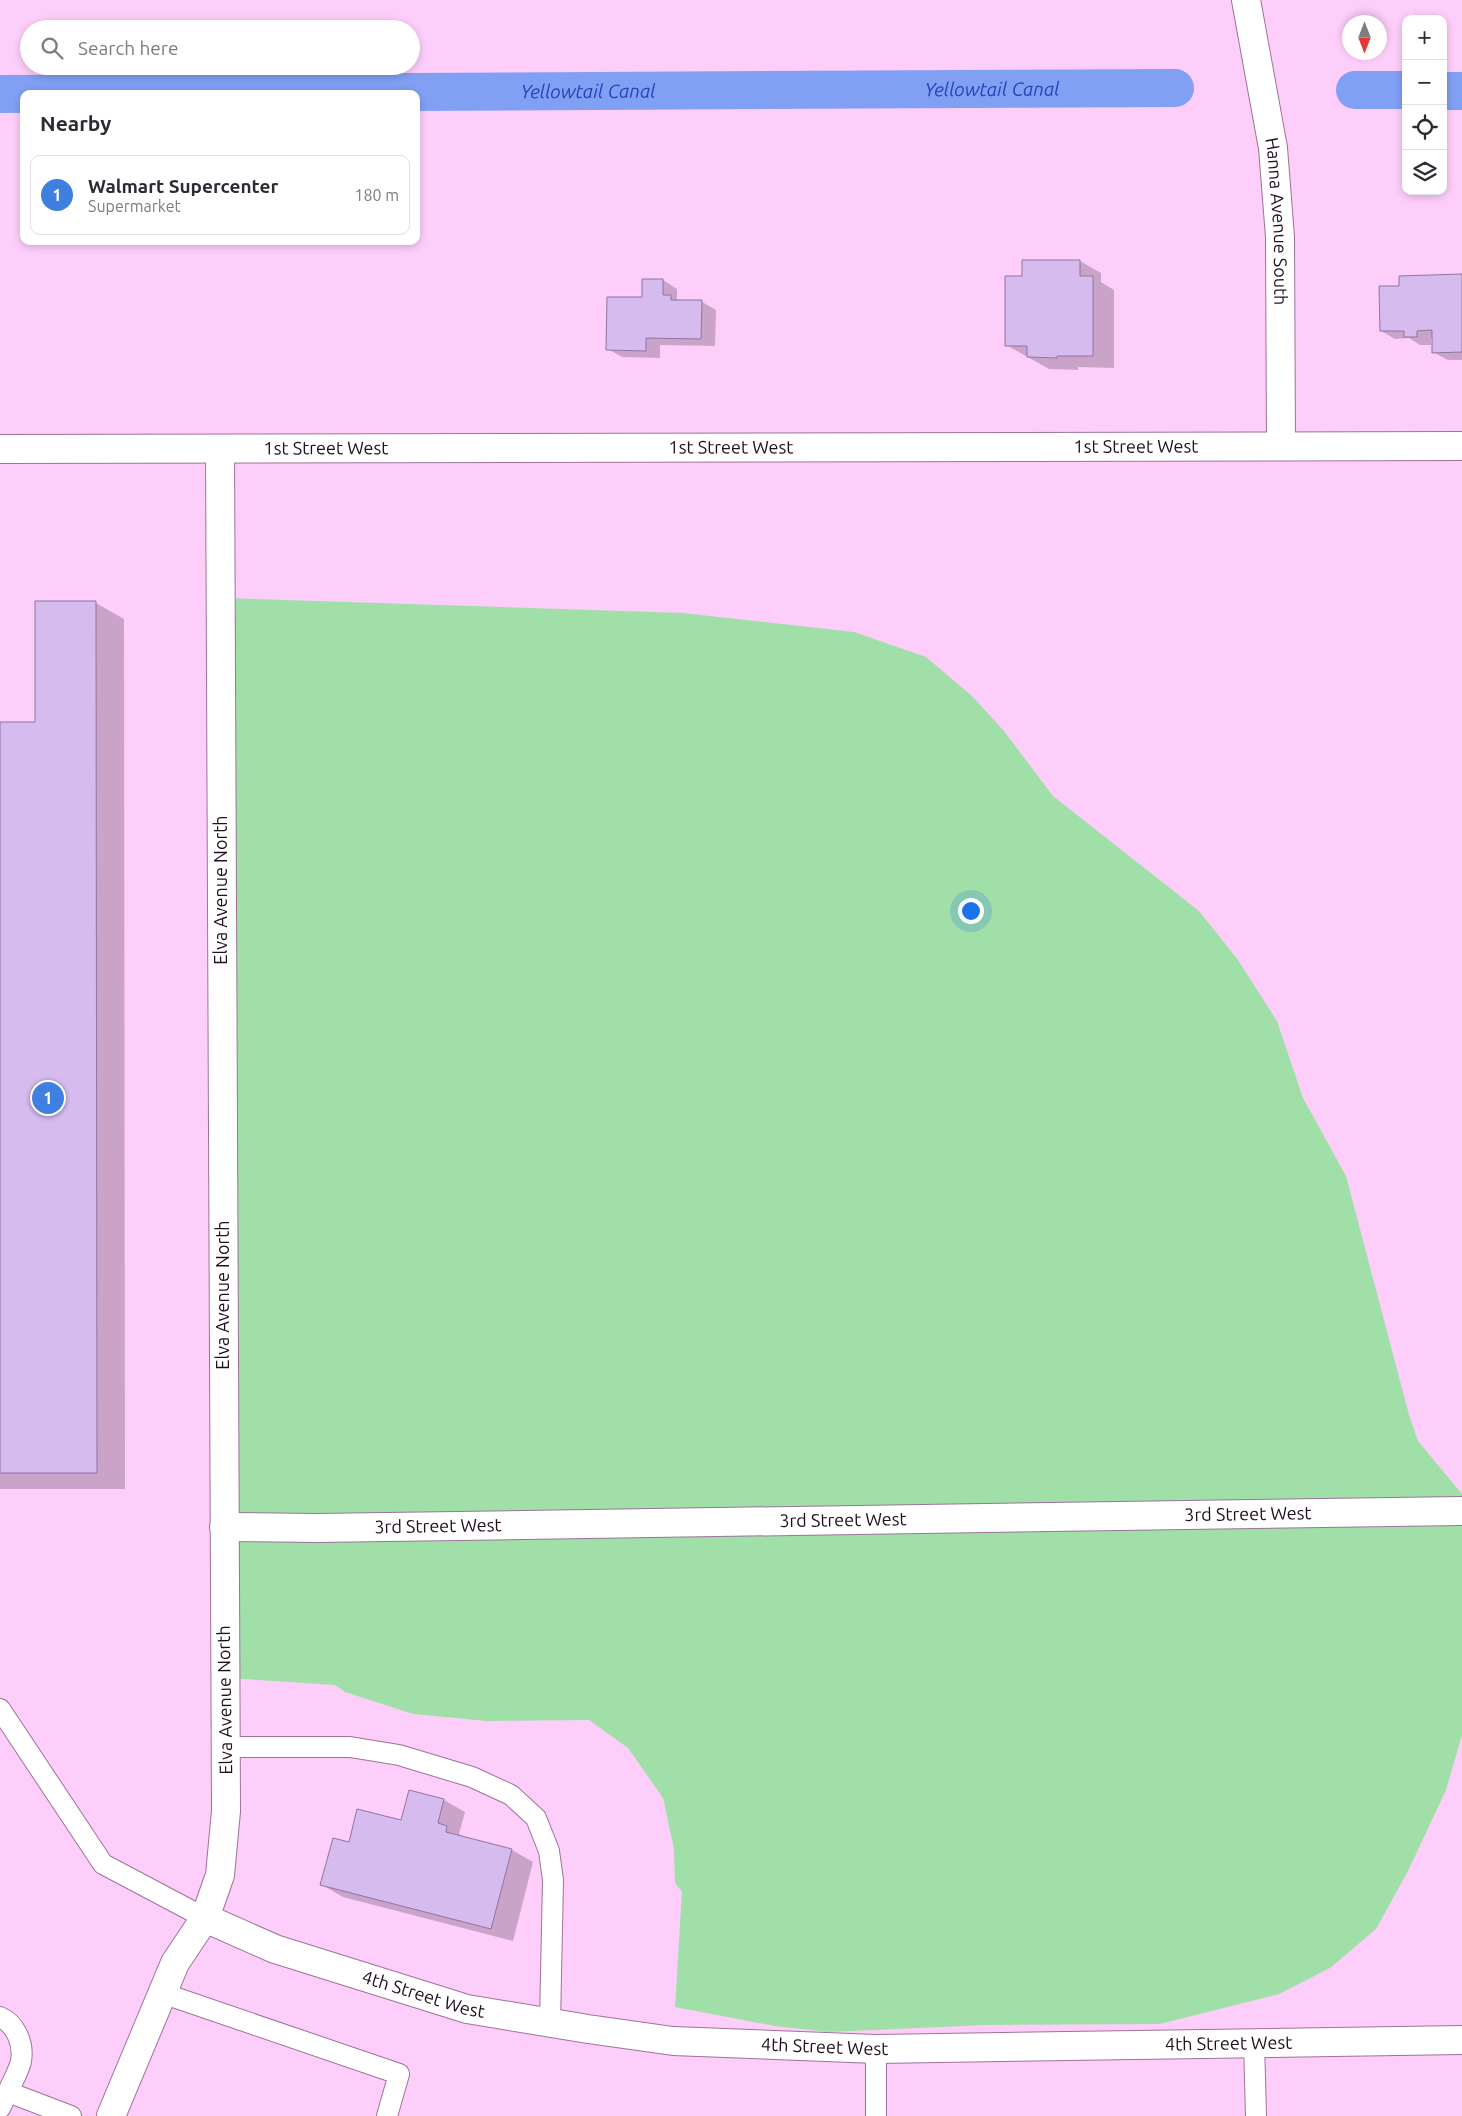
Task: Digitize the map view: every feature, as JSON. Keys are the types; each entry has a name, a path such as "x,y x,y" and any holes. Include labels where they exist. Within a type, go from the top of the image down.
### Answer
{"street":[{"name":"Hanna Avenue South","path":"1246,0 1273,148 1280,237 1282,446"},
{"name":"1st Street West","path":"0,449 1462,446"},
{"name":"Elva Avenue North","path":"112,2116 175,1963 205,1918 220,1875 226,1812 220,449"},
{"name":"3rd Street West","path":"224,1527 317,1528 1462,1511"},
{"name":"4th Street West","path":"205,1918 275,1950 467,2009 674,2041 876,2049 1462,2040"}],"lane":[{"path":"0,1709 103,1864 205,1918"},
{"path":"226,1747 350,1747 399,1755 472,1777 511,1795 536,1818 549,1850 553,1880 550,2023"},
{"path":"162,1993 399,2074 387,2116"},
{"path":"0,2017 9,2021 20,2041 21,2062 4,2100 71,2116"},
{"path":"1254,2042 1256,2116"},
{"path":"876,2049 876,2116"}],"green space":[{"path":"224,598 683,613 854,632 926,657 972,696 1004,731 1053,796 1199,911 1238,960 1277,1021 1303,1098 1346,1176 1409,1415 1418,1441 1462,1494 1462,1735 1446,1790 1408,1871 1376,1929 1330,1968 1279,1994 1160,2024 985,2025 829,2032 775,2026 675,2007 682,1892 675,1883 674,1849 663,1798 628,1748 589,1720 487,1721 413,1714 345,1692 335,1685 229,1678"}],"building":[{"path":"1022,260 1080,260 1080,276 1093,276 1093,356 1027,357 1027,346 1005,346 1005,276 1022,276"},
{"path":"1462,274 1462,352 1432,353 1432,330 1417,331 1417,337 1404,337 1404,331 1380,331 1379,286 1399,286 1399,276"},
{"path":"642,279 663,279 663,295 671,295 671,300 702,300 701,339 646,338 646,351 606,350 607,297 642,297"},
{"path":"35,601 96,601 97,1473 0,1473 0,722 35,722"},
{"path":"409,1790 444,1799 438,1823 447,1826 446,1832 512,1849 491,1929 320,1885 333,1838 349,1842 357,1809 401,1820"}],"waterway":[{"name":"Yellowtail Canal","path":"420,92 1175,88"},
{"name":"Yellowtail Canal","path":"1355,90 1402,90"},
{"name":"Yellowtail Canal","path":"1447,91 1462,91"},
{"name":"Yellowtail Canal","path":"0,94 20,94"}],"place":[{"name":"Walmart Supercenter","path":"48,1098"}]}
